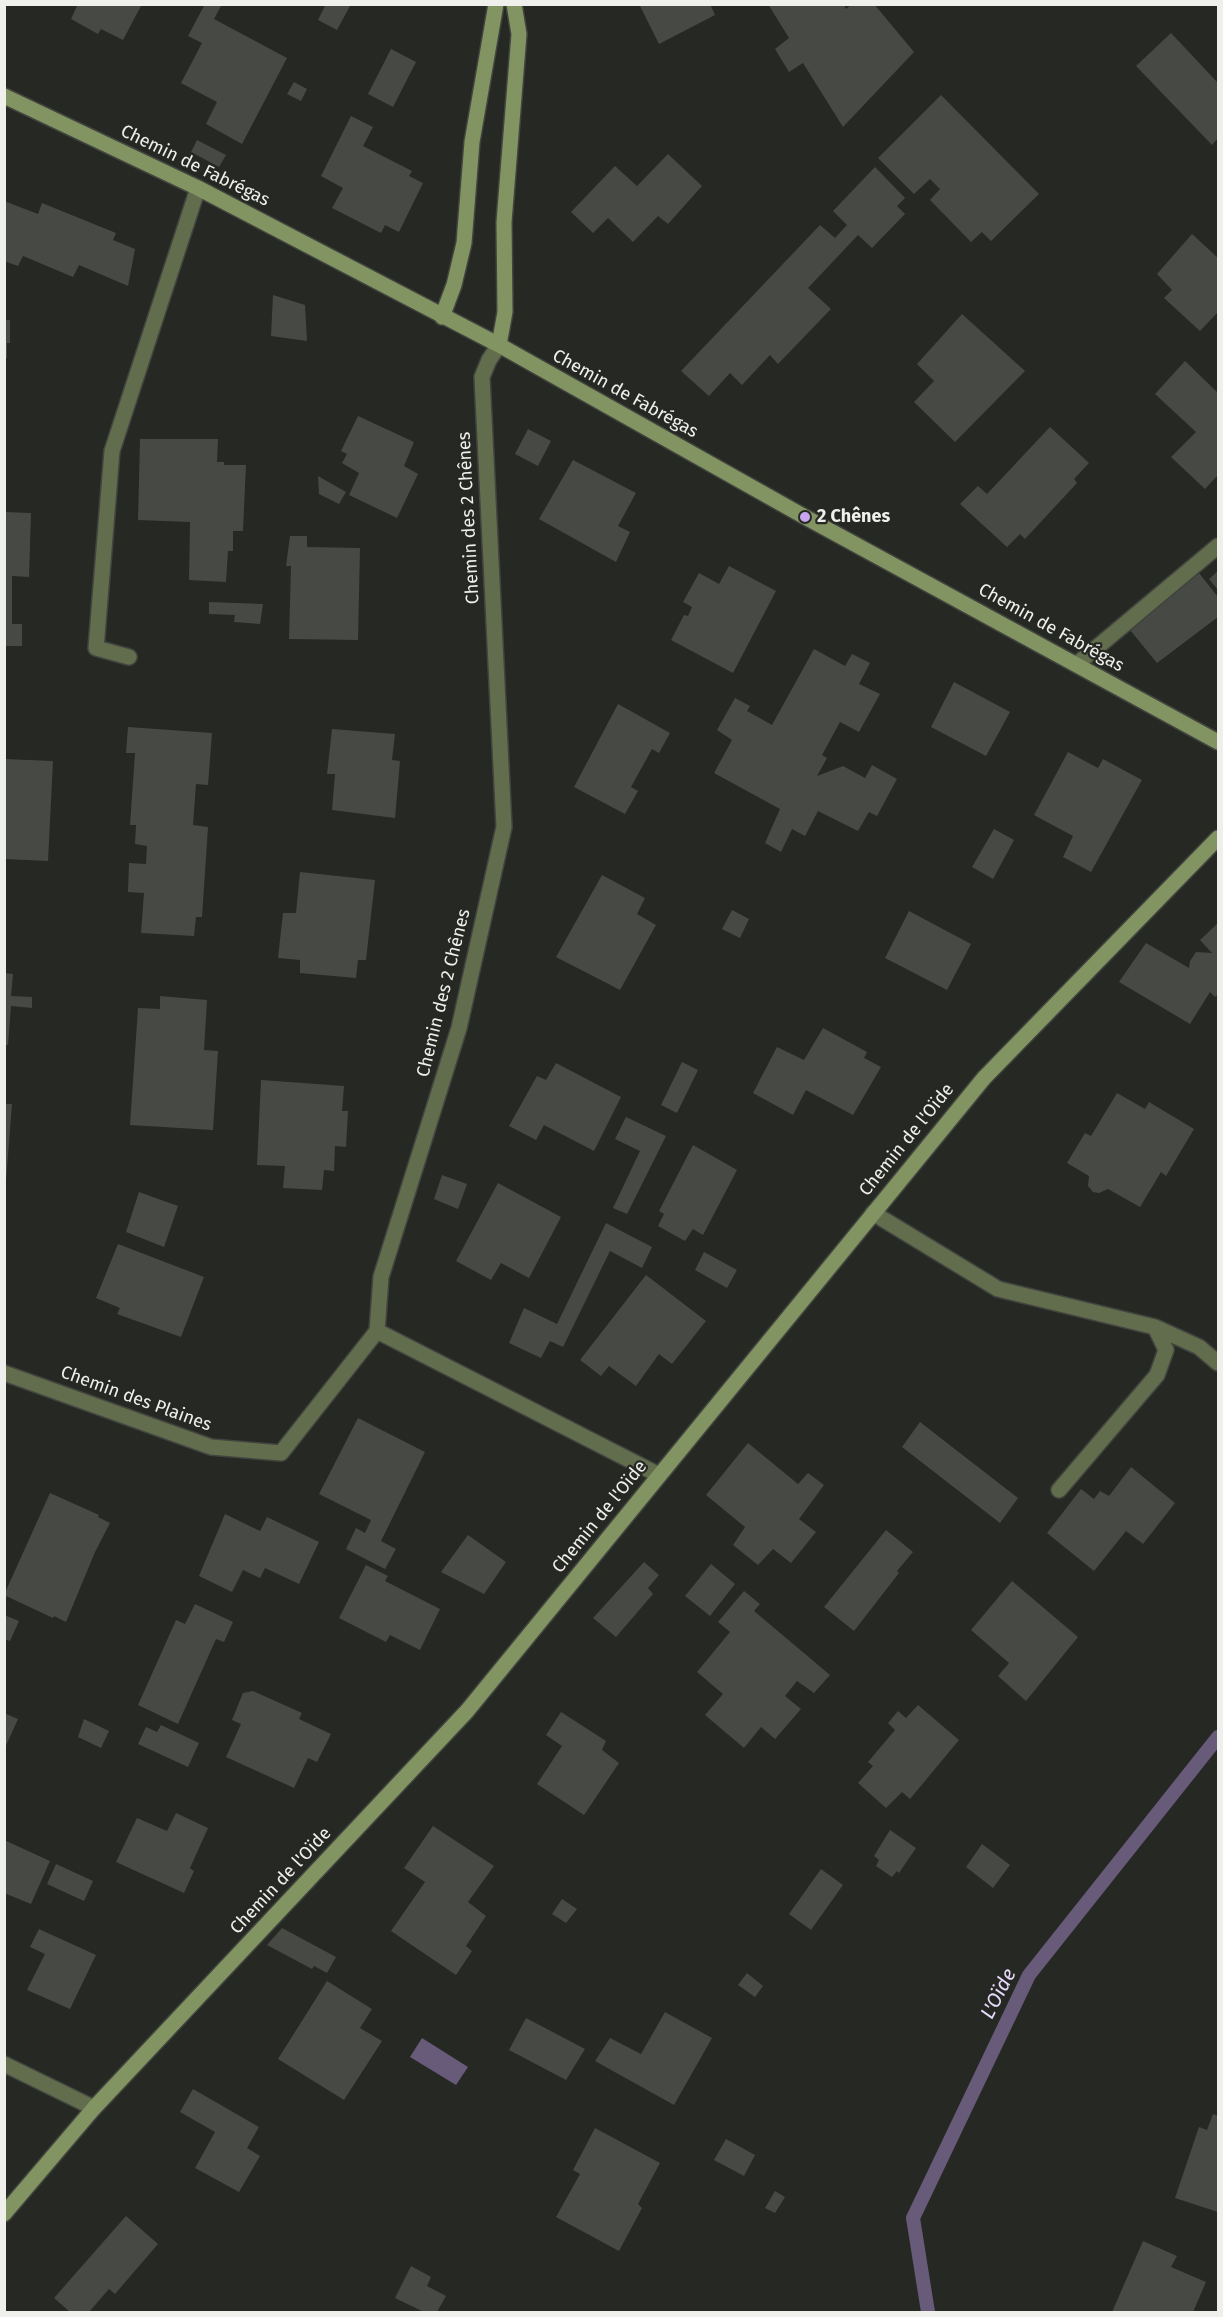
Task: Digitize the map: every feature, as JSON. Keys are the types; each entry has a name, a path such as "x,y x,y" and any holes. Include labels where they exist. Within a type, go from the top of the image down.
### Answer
{"street":[{"path":"442,316 454,285 464,243 472,142 496,4"},
{"path":"499,345 505,312 504,222 519,34 514,4"},
{"name":"Chemin de Fabrégas","path":"4,96 198,188 499,345 795,511 1218,742"},
{"path":"129,657 96,648 112,451 198,188"},
{"name":"Chemin des 2 Chênes","path":"377,1331 381,1277 459,1028 504,827 482,377 499,345"},
{"path":"1077,664 1218,546"},
{"name":"Chemin de l'Oïde","path":"4,2214 94,2108 467,1711 984,1078 1218,838"},
{"path":"873,1213 998,1288 1155,1327 1199,1347 1218,1363"},
{"path":"1059,1491 1157,1375 1166,1350 1155,1327"},
{"path":"377,1331 659,1475"},
{"name":"Chemin des Plaines","path":"4,1373 211,1447 281,1453 377,1331"},
{"path":"4,2064 94,2108"}],"shaded area":[{"path":"422,2038 468,2067 456,2085 410,2057"}],"building":[{"path":"74,4 142,4 123,40 101,29 98,34 71,19 77,6"},
{"path":"205,4 222,4 214,19 287,58 242,144 206,124 217,102 181,83 202,43 188,36"},
{"path":"326,4 351,4 337,30 318,20"},
{"path":"639,4 710,4 715,15 659,44"},
{"path":"768,4 843,4 846,9 852,4 874,4 914,52 843,127 803,63 789,72 775,49 789,38"},
{"path":"1171,33 1218,83 1218,138 1212,145 1136,66"},
{"path":"391,49 416,62 393,107 368,94"},
{"path":"294,82 307,89 301,101 287,94"},
{"path":"941,95 1039,194 991,241 982,232 971,242 930,200 940,189 930,179 914,194 878,158"},
{"path":"351,116 373,127 363,146 412,171 409,176 423,183 399,232 385,225 381,233 332,208 343,188 321,176"},
{"path":"197,140 226,155 219,167 191,152"},
{"path":"668,154 702,186 668,224 658,216 633,242 608,218 593,233 571,212 615,166 637,186"},
{"path":"875,167 905,198 897,206 905,214 872,248 858,235 808,288 831,309 778,364 770,355 742,385 730,373 709,396 681,371 820,225 835,238 847,225 833,211"},
{"path":"4,201 38,214 42,203 116,233 113,240 135,249 128,286 79,265 73,277 23,256 18,266 4,261"},
{"path":"1192,234 1218,258 1218,312 1200,331 1164,298 1172,290 1157,274"},
{"path":"273,295 305,305 307,341 271,336"},
{"path":"962,314 1025,371 955,442 914,402 934,381 917,364"},
{"path":"4,320 10,320 10,343 7,343 7,358 4,358"},
{"path":"1185,361 1218,393 1218,475 1205,489 1171,457 1196,432 1155,394"},
{"path":"358,416 414,442 404,466 418,474 397,518 349,495 359,473 342,463 347,454 341,451"},
{"path":"1050,427 1089,463 1074,479 1077,483 1025,539 1020,534 1007,547 960,504 978,486 987,494"},
{"path":"528,429 551,441 538,466 515,454"},
{"path":"140,439 218,439 217,462 224,462 224,465 246,465 243,531 233,531 233,551 228,551 226,582 189,580 190,522 138,520"},
{"path":"573,460 636,493 618,526 630,532 616,562 539,519"},
{"path":"318,476 346,492 339,504 319,494"},
{"path":"4,512 31,513 29,577 12,576 12,624 22,624 22,646 4,646"},
{"path":"290,536 307,536 307,547 360,548 358,640 289,639 291,566 286,566"},
{"path":"729,566 776,591 733,673 671,640 684,615 688,616 692,607 683,602 699,573 719,584"},
{"path":"1218,571 1218,590 1209,579"},
{"path":"1199,573 1218,597 1218,617 1157,663 1130,630"},
{"path":"209,602 263,604 260,624 234,622 235,615 209,614"},
{"path":"814,649 845,666 852,654 870,663 859,684 880,694 859,732 840,722 822,755 827,758 817,776 843,766 865,778 872,765 897,779 877,816 869,812 858,831 818,811 805,836 792,829 781,852 765,843 780,809 714,773 732,740 717,730 735,698 750,706 747,711 772,725"},
{"path":"954,682 1010,712 986,756 931,727"},
{"path":"618,704 670,733 659,753 652,749 631,787 638,791 625,814 574,787"},
{"path":"128,727 212,733 208,785 196,784 193,825 208,827 202,917 196,917 194,936 141,933 144,893 128,892 129,863 146,864 147,846 135,844 136,825 130,825 135,753 126,753"},
{"path":"332,729 395,734 392,760 400,761 395,818 332,810 335,774 327,774"},
{"path":"1068,752 1098,768 1103,759 1142,780 1091,872 1063,857 1073,836 1034,815"},
{"path":"4,759 53,761 48,861 4,859"},
{"path":"994,829 1014,840 993,879 972,867"},
{"path":"300,872 375,880 366,960 358,960 356,978 300,973 300,960 278,958 283,913 296,913"},
{"path":"602,875 645,898 637,914 656,925 620,990 556,957"},
{"path":"732,910 749,919 740,938 722,929"},
{"path":"909,911 971,944 947,990 885,958"},
{"path":"1218,923 1218,994 1215,997 1210,992 1190,1024 1119,982 1146,943 1189,968 1190,961 1196,952 1212,953 1200,940"},
{"path":"4,973 13,974 11,996 32,997 32,1008 11,1006 8,1045 4,1045"},
{"path":"160,996 207,1000 204,1050 218,1051 213,1130 130,1125 138,1008 160,1009"},
{"path":"823,1028 867,1052 864,1058 881,1067 853,1115 806,1090 793,1115 753,1093 777,1047 804,1060"},
{"path":"682,1062 698,1070 677,1113 661,1105"},
{"path":"556,1063 621,1097 594,1151 544,1125 536,1140 509,1126 537,1076 546,1080"},
{"path":"261,1080 344,1086 342,1111 348,1111 346,1147 335,1146 334,1171 324,1170 322,1190 283,1188 285,1166 257,1165"},
{"path":"1117,1093 1145,1109 1149,1102 1194,1129 1166,1176 1161,1172 1140,1207 1108,1189 1099,1193 1093,1192 1088,1186 1089,1176 1067,1163 1085,1133 1091,1136"},
{"path":"4,1104 12,1104 6,1181 4,1181"},
{"path":"626,1117 666,1136 627,1214 613,1208 640,1151 615,1139"},
{"path":"693,1145 737,1170 703,1235 693,1229 685,1241 658,1226 664,1214 659,1211"},
{"path":"442,1175 467,1184 458,1209 434,1199"},
{"path":"498,1183 561,1217 529,1278 501,1263 491,1280 456,1261"},
{"path":"139,1192 178,1206 164,1247 126,1232"},
{"path":"606,1223 652,1247 642,1268 610,1251 563,1347 550,1341 541,1358 509,1343 524,1308 557,1324"},
{"path":"118,1244 204,1277 181,1337 117,1314 120,1308 96,1298"},
{"path":"704,1252 737,1270 727,1288 695,1270"},
{"path":"646,1275 706,1321 672,1364 659,1354 636,1386 609,1366 601,1376 580,1360"},
{"path":"358,1418 425,1452 381,1541 396,1549 385,1569 346,1549 356,1528 365,1533 371,1520 319,1494"},
{"path":"920,1422 1018,1498 1000,1523 902,1447"},
{"path":"748,1443 798,1484 808,1473 824,1485 799,1519 816,1532 791,1563 773,1549 758,1565 733,1545 745,1527 706,1495"},
{"path":"1131,1467 1175,1503 1143,1544 1126,1531 1094,1571 1047,1533 1081,1489 1094,1499 1100,1491 1109,1496"},
{"path":"50,1493 99,1515 98,1517 110,1523 95,1552 66,1622 4,1595"},
{"path":"225,1514 260,1531 267,1517 319,1542 299,1584 265,1568 260,1578 243,1570 232,1592 199,1576"},
{"path":"886,1530 913,1552 854,1631 824,1607"},
{"path":"468,1535 506,1562 484,1594 441,1572"},
{"path":"644,1562 659,1575 648,1588 653,1594 616,1637 593,1618"},
{"path":"711,1564 735,1584 710,1616 685,1596"},
{"path":"366,1565 388,1576 385,1581 440,1609 420,1650 390,1635 386,1642 339,1618"},
{"path":"1012,1581 1078,1637 1026,1701 998,1676 1009,1663 971,1630"},
{"path":"744,1591 760,1604 754,1611 830,1675 814,1693 797,1681 785,1696 801,1709 775,1739 761,1727 744,1748 705,1715 723,1694 697,1672 730,1632 718,1622"},
{"path":"195,1604 233,1622 224,1642 216,1639 178,1724 138,1705 176,1620 185,1624"},
{"path":"4,1615 19,1621 10,1641 4,1639"},
{"path":"253,1691 302,1713 299,1719 331,1734 317,1762 308,1758 294,1788 226,1757 241,1724 232,1720 243,1693"},
{"path":"918,1705 959,1740 910,1799 902,1792 886,1808 858,1783 873,1766 868,1762 895,1730 888,1723 898,1711 906,1718"},
{"path":"561,1712 606,1741 602,1750 619,1763 584,1815 537,1784 562,1746 546,1735"},
{"path":"4,1713 18,1719 4,1750"},
{"path":"84,1719 109,1731 101,1748 78,1737"},
{"path":"161,1725 199,1743 188,1767 138,1744 146,1727 157,1732"},
{"path":"176,1813 208,1828 190,1868 194,1871 184,1893 116,1862 137,1818 167,1831"},
{"path":"433,1826 494,1866 468,1902 486,1916 466,1946 472,1951 456,1975 391,1931 425,1882 404,1868"},
{"path":"890,1830 916,1848 899,1873 897,1871 892,1877 876,1866 879,1860 874,1856"},
{"path":"4,1840 50,1861 31,1904 4,1893"},
{"path":"982,1844 1010,1865 993,1888 966,1867"},
{"path":"56,1864 93,1881 84,1901 47,1884"},
{"path":"821,1869 843,1885 811,1930 789,1914"},
{"path":"562,1899 577,1909 566,1923 552,1914"},
{"path":"282,1928 336,1957 327,1973 314,1966 312,1969 267,1945"},
{"path":"39,1929 96,1955 70,2009 27,1990 45,1954 30,1947"},
{"path":"747,1973 763,1986 755,1997 738,1985"},
{"path":"327,1981 372,2009 360,2028 382,2041 344,2100 278,2059"},
{"path":"665,2012 712,2038 674,2105 595,2061 610,2038 641,2054"},
{"path":"526,2018 585,2049 566,2080 509,2050"},
{"path":"193,2089 259,2127 247,2148 260,2156 239,2192 195,2168 215,2132 180,2112"},
{"path":"1213,2114 1218,2116 1218,2212 1175,2198 1199,2127 1207,2130"},
{"path":"595,2128 660,2163 638,2204 642,2208 619,2251 556,2217 580,2174 573,2170"},
{"path":"726,2139 755,2155 744,2176 714,2160"},
{"path":"775,2191 785,2197 775,2213 765,2208"},
{"path":"126,2216 158,2244 115,2294 109,2289 89,2312 70,2312 54,2298"},
{"path":"1143,2241 1177,2256 1171,2267 1206,2282 1193,2312 1112,2312"},
{"path":"411,2266 431,2277 427,2286 446,2296 437,2312 424,2312 395,2298"}],"waterway":[{"name":"L'Oïde","path":"928,2312 913,2218 1029,1975 1218,1737"}],"place":[{"name":"2 Chênes","path":"805,517"}]}
